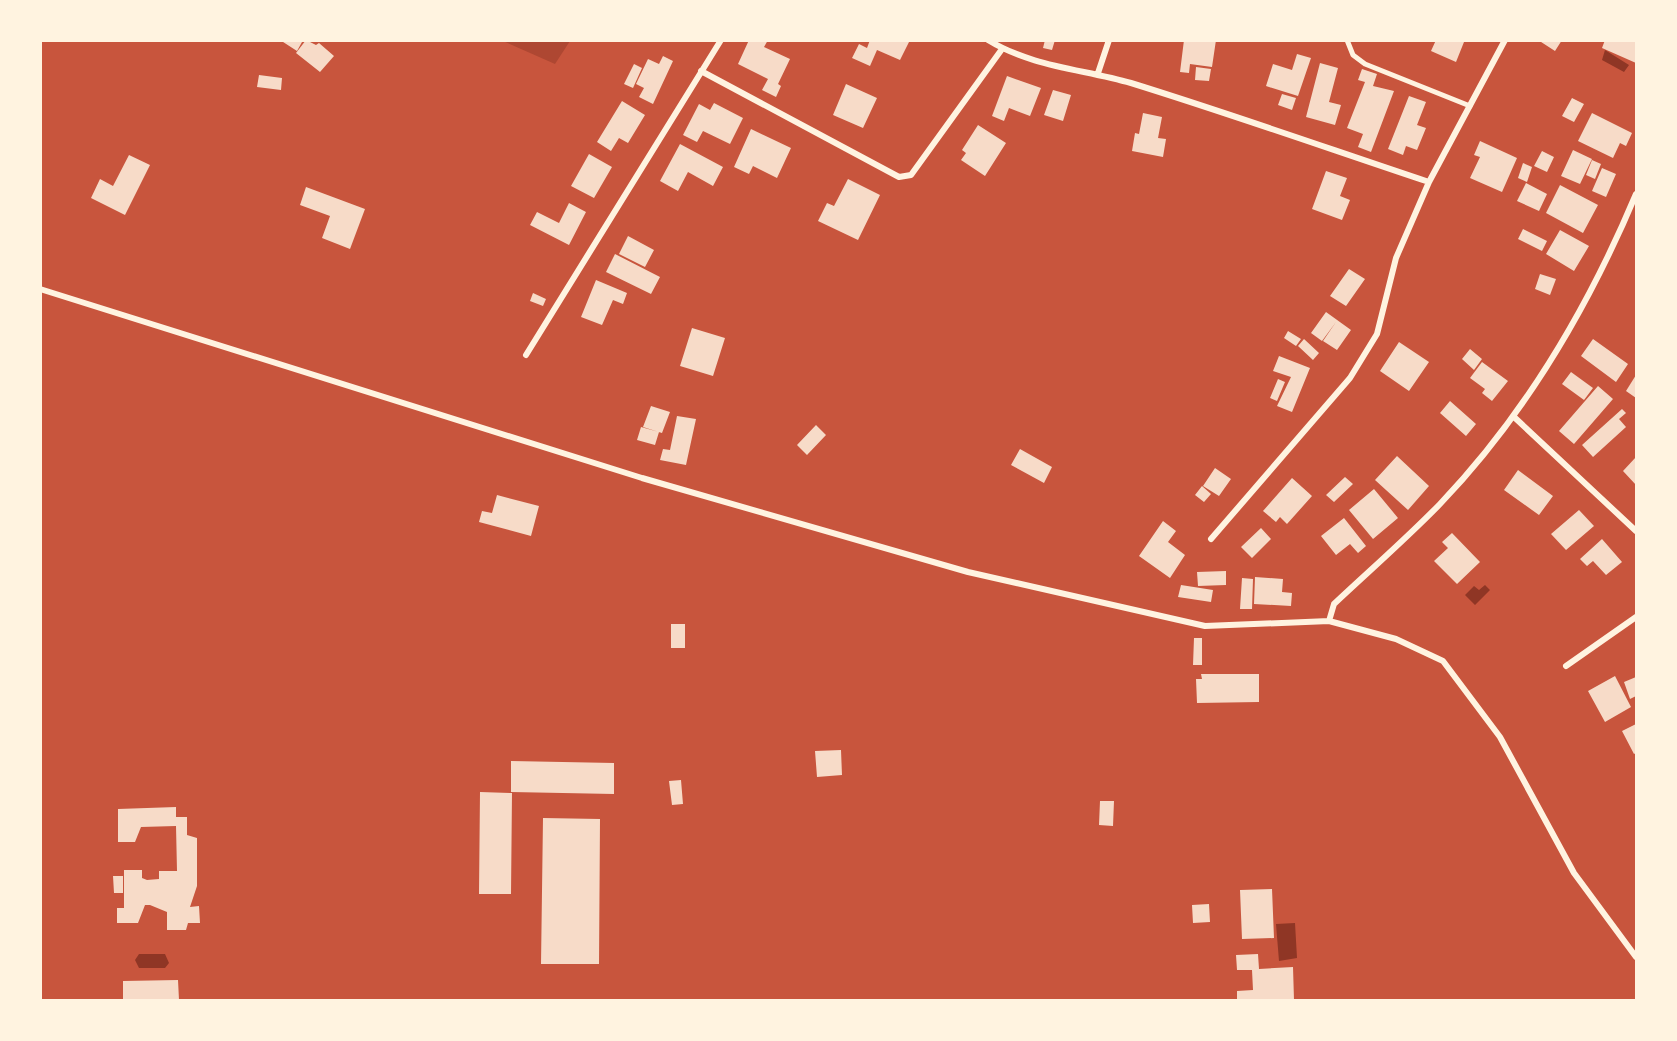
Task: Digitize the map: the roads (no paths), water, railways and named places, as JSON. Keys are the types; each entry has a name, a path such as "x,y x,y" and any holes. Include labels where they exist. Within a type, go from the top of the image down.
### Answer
{"street":[{"path":"526,355 721,40"},
{"path":"988,40 1002,49 1053,66 1098,73 1226,112 1429,182"},
{"path":"1098,73 1109,40"},
{"path":"1347,40 1353,55 1365,64 1470,106"},
{"path":"1210,539 1350,378 1377,334 1396,258 1429,182 1505,40"},
{"path":"701,71 898,177 911,175 1002,49"},
{"path":"1329,621 1334,604 1440,504 1514,416 1559,349 1636,194"},
{"path":"40,289 642,478 968,572 1205,626 1329,621 1396,639 1443,661 1500,737 1574,873 1636,957"},
{"path":"1514,416 1636,531"},
{"path":"1566,666 1636,620"}]}
